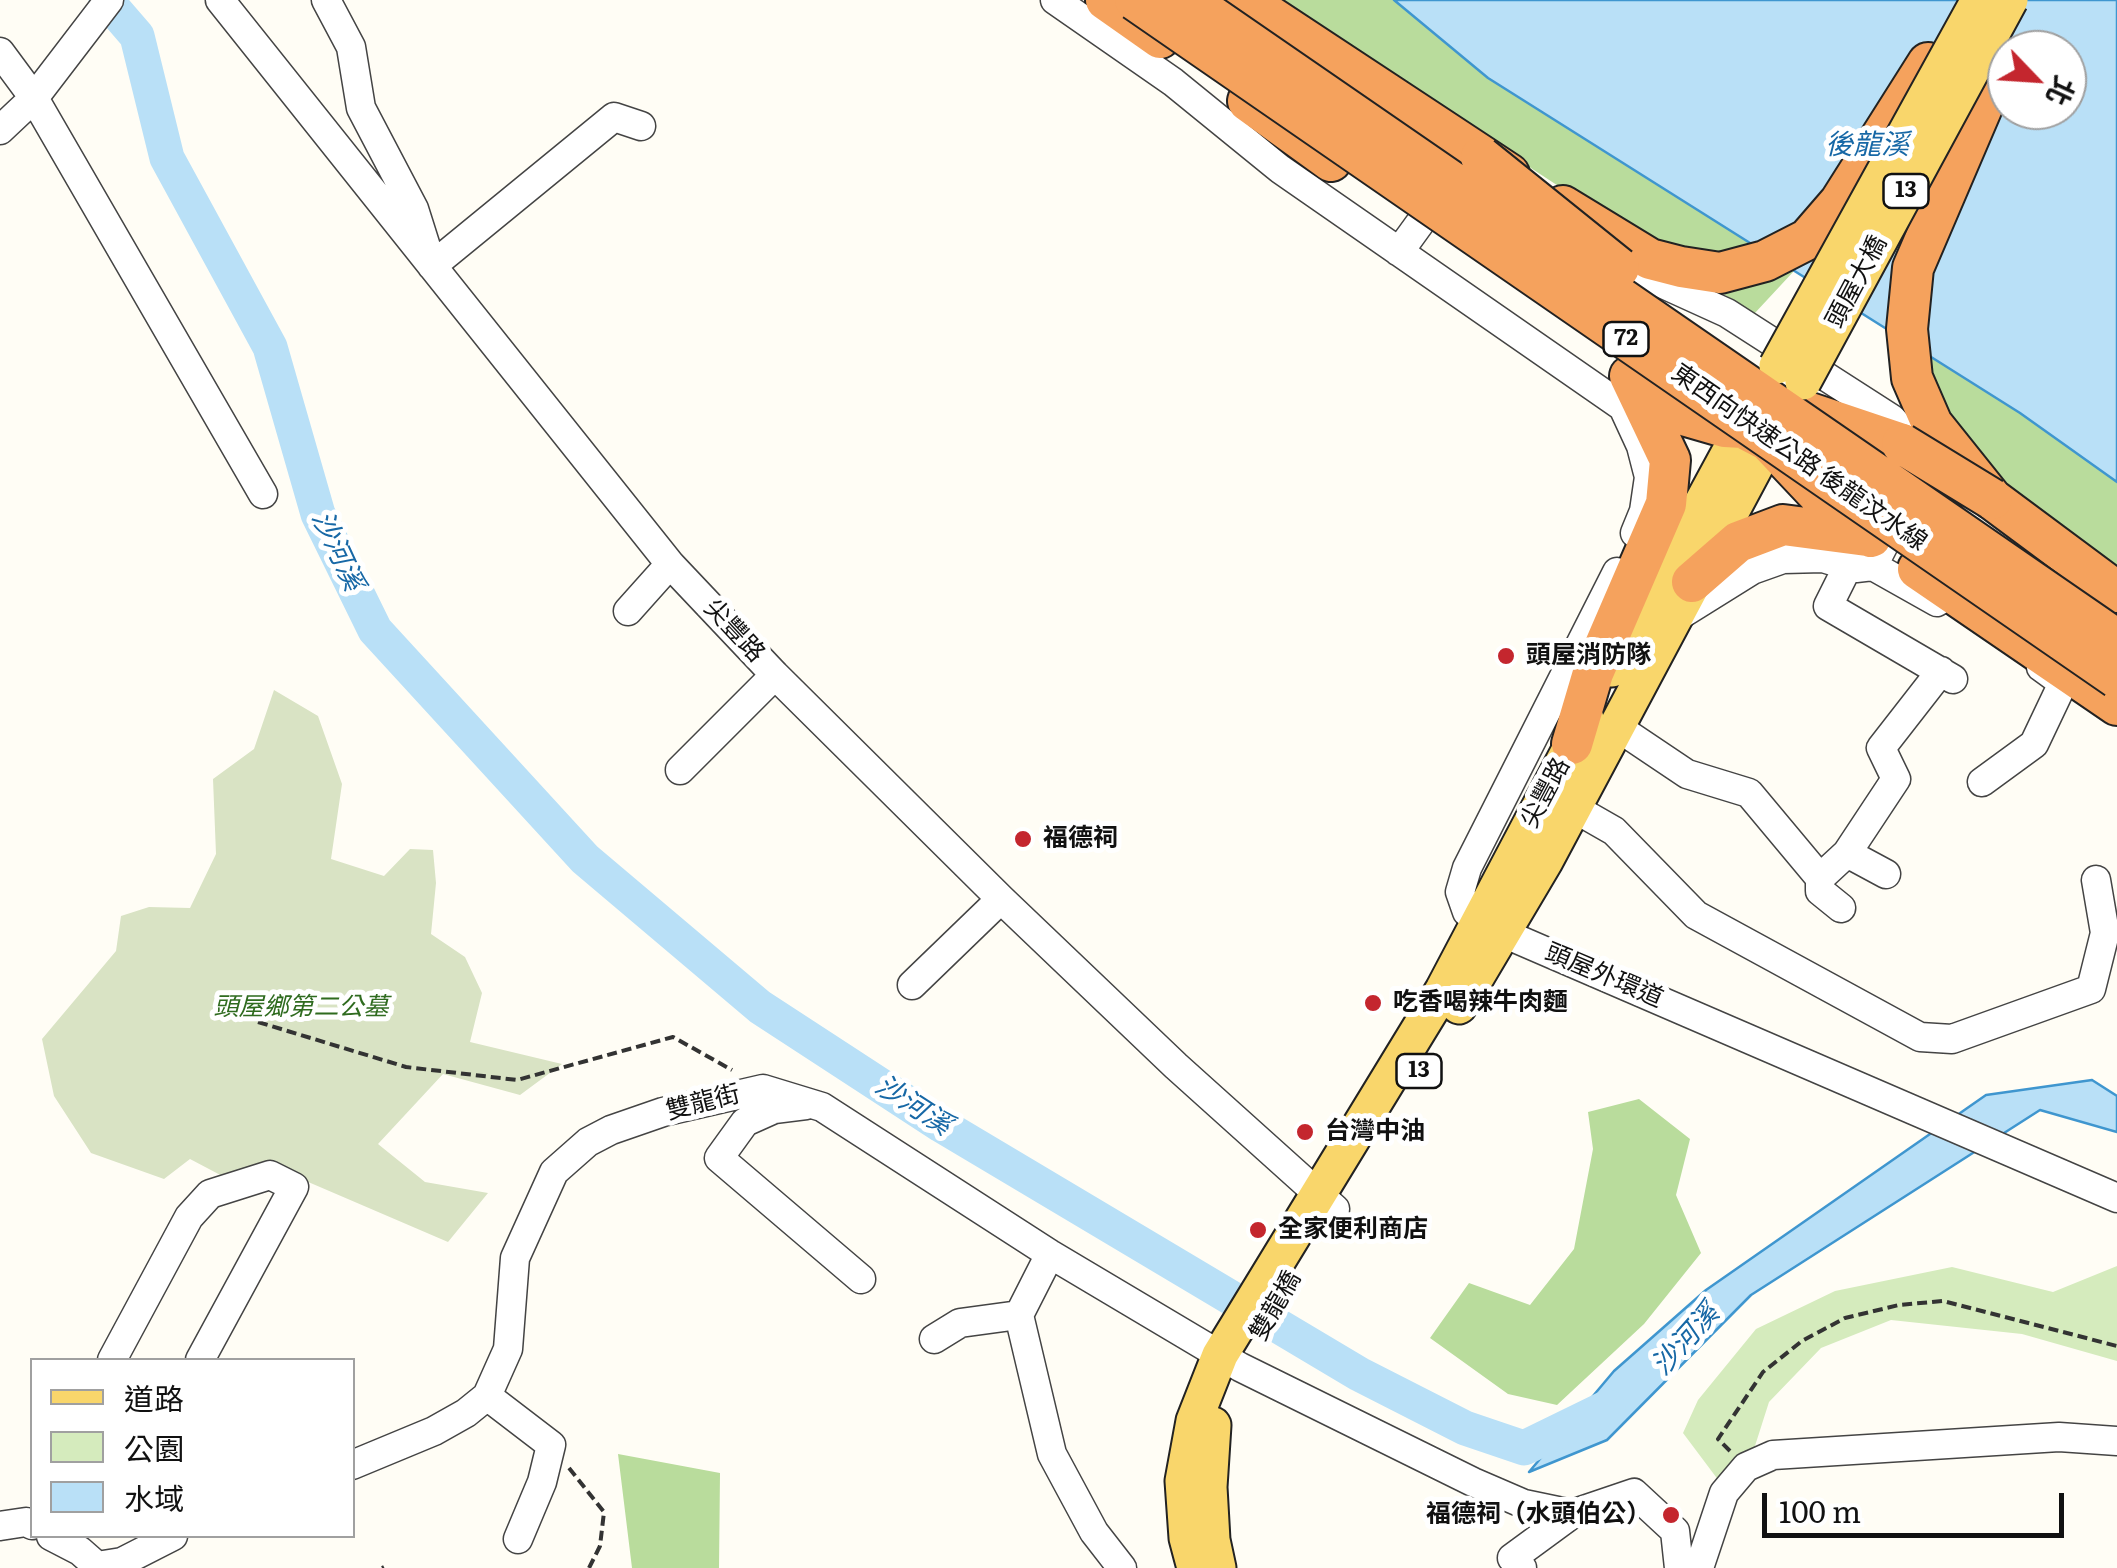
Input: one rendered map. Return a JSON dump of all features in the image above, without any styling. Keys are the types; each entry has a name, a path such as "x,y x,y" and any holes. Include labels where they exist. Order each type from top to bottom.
{"highway":[{"path":"1106,0 1687,416 1756,434 1817,493 1864,556"},
{"name":"東西向快速公路 後龍汶水線","path":"1135,0 2117,678"},
{"name":"東西向快速公路 後龍汶水線","path":"1188,0 2117,640"},
{"path":"1245,0 1481,157 1650,259 1720,273 1765,261 1808,238 1840,202 1928,63 1982,12"},
{"path":"1982,12 1994,79 1913,268 1907,329 1912,378 1932,424 1992,499"},
{"path":"1481,157 1677,314 1783,385 1902,444 1992,499 2117,592"},
{"path":"1572,744 1593,673 1666,504 1670,460 1660,432 1630,376"},
{"path":"1692,582 1738,542 1783,526 1864,556 2117,705"}],"main road":[{"name":"頭屋大橋","path":"1783,385 1982,12 2010,0"},
{"name":"尖豐路","path":"1492,926 1572,744 1783,385"},
{"name":"尖豐路","path":"1303,1241 1492,926 1572,807 1617,727 1675,618 1756,434"},
{"name":"雙龍橋","path":"1230,1361 1303,1241"},
{"name":"13","path":"1195,1568 1187,1538 1182,1481 1194,1421 1230,1361"},
{"name":"13","path":"1218,1568 1212,1540 1210,1432 1230,1361"}],"street":[{"path":"0,130 34,98 109,0"},
{"name":"尖豐路","path":"220,0 670,564 775,675 1001,899 1176,1066 1327,1202"},
{"path":"326,0 351,48 361,108 414,209 432,266 614,117 641,126"},
{"path":"1055,0 1172,82 1280,169 1622,407 1641,446 1649,477 1644,512 1466,868 1460,892 1468,912 1492,926"},
{"path":"0,52 34,98 262,494"},
{"path":"1399,252 1441,194 1567,240 1728,313 1892,419 1927,458 1828,606 1947,675 1882,748 1896,779 1847,853 1820,878"},
{"path":"1675,618 1752,570 1784,559 1864,556 1991,632 2064,683 2034,744 1982,782"},
{"path":"628,611 670,564"},
{"path":"680,770 775,675"},
{"path":"1617,727 1687,774 1749,793 1820,878 1820,891 1841,908"},
{"path":"1572,807 1614,831 1696,916 1920,1037 1952,1039 2091,989 2105,933 2096,880"},
{"path":"1847,853 1886,874"},
{"path":"912,985 1001,899"},
{"name":"頭屋外環道","path":"1492,926 2117,1198"},
{"name":"雙龍街","path":"488,1396 508,1349 515,1258 554,1172 588,1142 611,1130 664,1112 763,1089 822,1107 1050,1254 1230,1361 1472,1482 1524,1504 1572,1514"},
{"path":"808,1105 774,1109 745,1122 718,1158 861,1279"},
{"path":"113,1358 188,1217 210,1194 270,1175 294,1186 201,1358"},
{"path":"1050,1254 1019,1315 1052,1454 1094,1532 1122,1568"},
{"path":"934,1339 960,1323 1019,1315"},
{"path":"355,1463 434,1431 488,1396 551,1445 542,1482 518,1539"},
{"path":"1699,1568 1724,1493 1746,1467 1773,1455 2059,1437 2117,1442"},
{"path":"1522,1568 1512,1558 1572,1514 1634,1494 1674,1530 1679,1568"},
{"path":"85,1543 97,1566 146,1562 171,1538"}],"path":[{"path":"258,1022 406,1067 517,1080 673,1037 730,1069 747,1092"},
{"path":"1718,1439 1763,1372 1802,1342 1846,1318 1899,1305 1943,1301 2117,1346"},
{"path":"551,1445 604,1512 600,1546 588,1568"}],"green space":[{"path":"1274,0 1394,0 1488,78 1794,271 1754,314"},
{"path":"1926,354 2020,413 2117,482 2117,571 2015,498 1932,401"},
{"name":"頭屋鄉第二公墓","path":"274,690 318,716 342,784 331,859 384,876 410,849 433,850 436,883 431,934 465,957 482,993 470,1042 562,1064 520,1095 443,1074 378,1144 425,1182 488,1193 448,1242 264,1163 226,1178 190,1159 164,1179 91,1153 54,1096 42,1039 116,951 121,916 149,907 190,908 216,854 213,779 254,749"},
{"path":"1639,1099 1690,1139 1676,1195 1701,1253 1644,1324 1557,1405 1508,1394 1430,1338 1469,1283 1530,1305 1574,1249 1593,1149 1588,1112"},
{"path":"2117,1266 2117,1361 2022,1334 1891,1320 1821,1348 1769,1402 1754,1449 1719,1481 1683,1433 1698,1400 1756,1329 1835,1291 1952,1267 2053,1292"},
{"path":"618,1454 720,1473 719,1568 632,1568"}],"water":[{"name":"後龍溪","path":"1394,0 2117,0 2117,482 2020,413 1488,78"},
{"name":"沙河溪","path":"2092,1080 2117,1096 2117,1132 2040,1110 1751,1295 1607,1440 1529,1472 1614,1371 1706,1290 1986,1095"}],"waterway":[{"name":"沙河溪","path":"106,0 137,36 167,158 270,347 318,514 375,630 585,859 760,1007 941,1125 1359,1374 1465,1428 1524,1448 1608,1407"}],"place":[{"name":"頭屋消防隊","path":"1506,656"},
{"name":"福德祠","path":"1023,839"},
{"name":"吃香喝辣牛肉麵","path":"1373,1003"},
{"name":"台灣中油","path":"1305,1132"},
{"name":"全家便利商店","path":"1258,1230"},
{"name":"福德祠（水頭伯公）","path":"1671,1515"}]}
